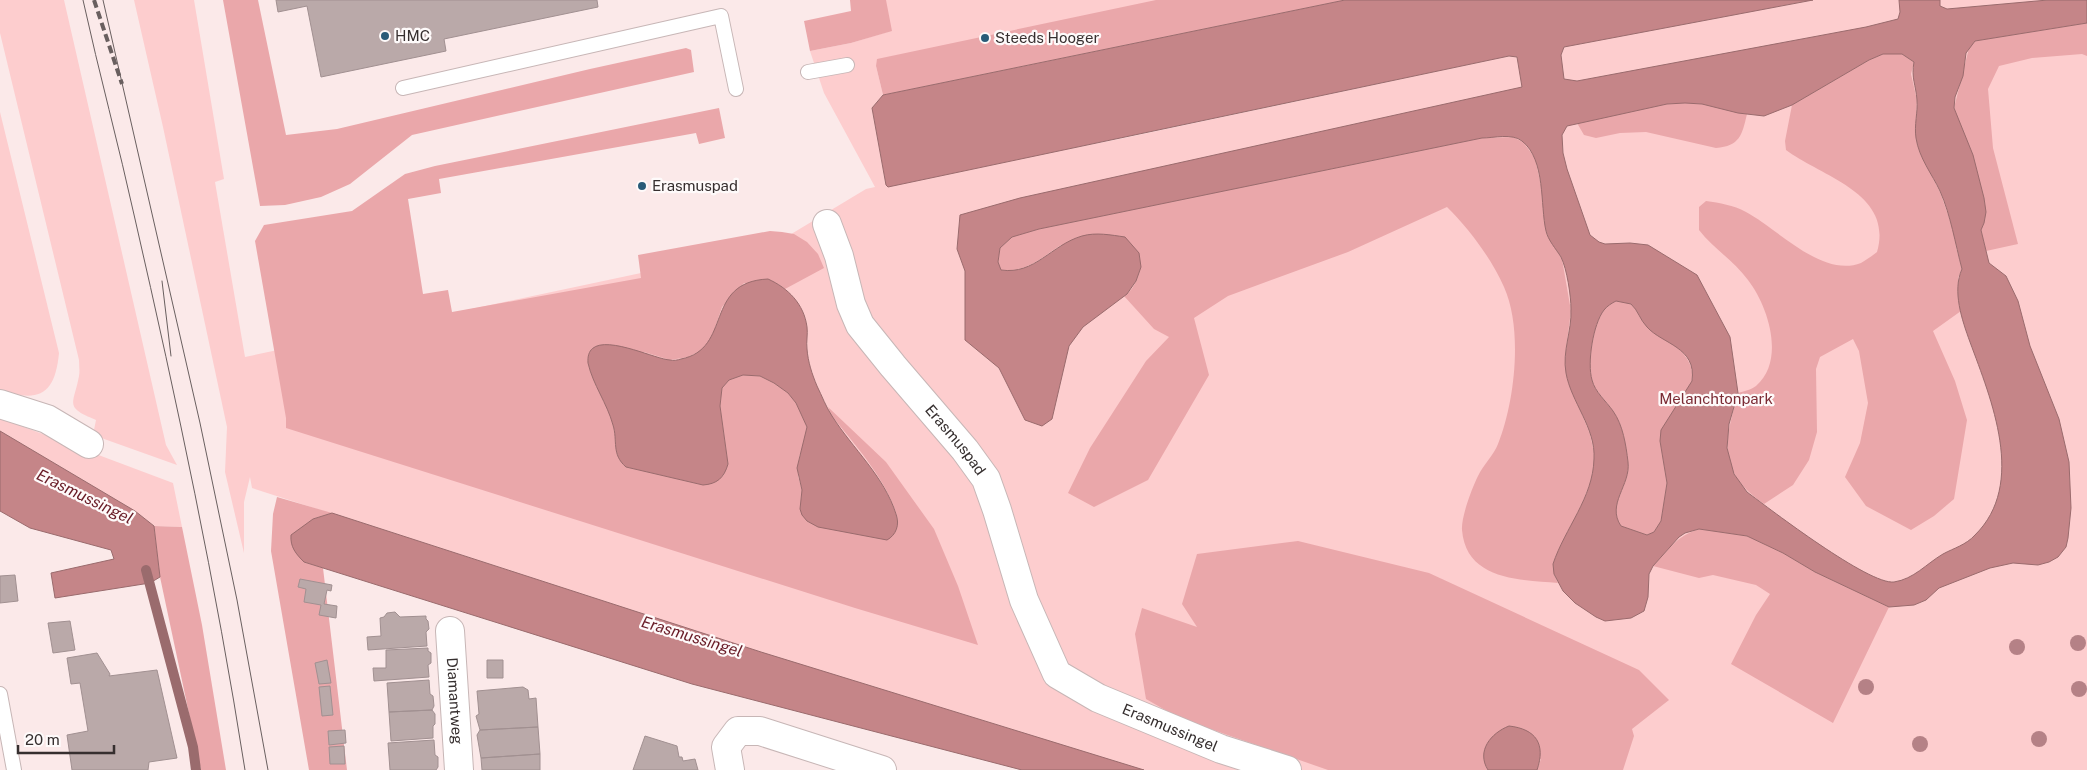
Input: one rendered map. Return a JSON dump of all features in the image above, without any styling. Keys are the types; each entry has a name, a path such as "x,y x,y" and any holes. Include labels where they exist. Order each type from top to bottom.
{"street":[{"name":"Erasmuspad","path":"827,224 839,256 851,304 860,325 892,366 965,450 986,479 1024,600 1057,674"},
{"path":"0,404 46,419 89,444"},
{"name":"Diamantweg","path":"450,631 459,770"},
{"name":"Erasmussingel","path":"1057,674 1106,701 1221,749 1287,770"},
{"path":"728,759 738,730 760,731 882,770"}],"lane":[{"path":"403,88 721,16 736,89"},
{"path":"808,72 847,65"},
{"path":"0,694 14,770"}],"green space":[{"path":"0,0 64,0 166,445 177,465 93,435 96,420 79,412 73,404 79,374 79,360 0,33"},
{"name":"Melanchtonpark","path":"134,0 194,0 224,179 215,182 245,357 773,245 866,189 875,187 824,93 810,51 851,43 887,32 880,0 1266,0 876,66 883,95 872,108 886,185 1124,138 1509,56 1517,57 1517,60 1562,52 1563,47 1813,0 2087,0 2087,770 1126,770 252,488 250,477 244,502 244,553 225,472 227,427"},
{"path":"0,112 59,353 54,378 49,387 35,395 25,396 0,390"},
{"path":"0,418 173,483 182,527 154,526 135,511 0,431"}],"shaded area":[{"path":"223,0 258,0 286,135 337,129 686,48 691,50 694,72 412,135 350,184 321,197 285,205 260,206"},
{"path":"850,0 886,0 892,31 851,43 810,51 804,21 851,11"},
{"path":"1156,0 1345,0 883,95 876,66 877,59"},
{"path":"2087,23 2087,56 2082,54 2032,58 1999,66 1988,89 1993,148 2018,244 1986,251 1981,230 1985,210 1984,198 1954,108 1969,48 1975,41"},
{"path":"1883,54 1902,54 1914,62 1911,74 1917,100 1916,119 1922,157 1940,192 1955,234 1956,247 1962,269 1958,278 1961,311 1933,331 1955,381 1967,420 1954,499 1934,516 1911,530 1866,506 1845,477 1860,443 1868,403 1859,351 1853,339 1820,357 1816,369 1817,432 1809,460 1793,485 1764,504 1749,492 1738,479 1731,467 1728,455 1730,427 1738,393 1756,386 1765,375 1770,362 1772,348 1771,333 1762,304 1748,280 1699,230 1699,207 1706,201 1731,206 1746,212 1801,250 1831,264 1846,266 1861,263 1877,252 1879,232 1875,215 1865,201 1851,189 1786,150 1785,141 1792,105 1869,60"},
{"path":"1667,104 1702,104 1747,114 1739,138 1730,145 1716,148 1646,132 1620,133 1596,138 1584,135 1577,123"},
{"path":"719,108 725,138 699,144 696,133 439,179 441,193 408,199 423,294 448,290 452,312 641,278 638,255 770,231 794,234 807,242 818,254 824,268 785,289 778,284 744,283 722,307 711,340 700,351 688,357 670,360 644,352 588,363 613,424 618,457 626,467 703,485 723,476 728,464 720,406 722,388 729,380 743,375 760,376 788,393 796,403 807,427 805,441 799,457 798,476 802,490 800,509 807,521 898,520 894,506 879,478 831,415 828,407 886,462 934,529 958,586 978,645 286,428 286,418 255,241 264,225 352,211 405,174 435,166"},
{"path":"1513,137 1523,142 1535,158 1542,190 1546,233 1562,259 1571,311 1565,356 1566,370 1568,380 1590,434 1595,457 1591,481 1554,574 1558,583 1512,578 1497,574 1484,568 1473,559 1466,547 1462,530 1463,518 1480,472 1496,448 1504,427 1509,408 1515,366 1515,344 1510,304 1499,276 1464,225 1447,207 1348,252 1228,296 1194,318 1209,375 1148,480 1094,507 1068,493 1090,448 1146,361 1169,337 1154,329 1124,296 1133,288 1137,277 1139,253 1061,245 1026,267 1001,270 998,263 1000,248 1012,237 1039,229 1482,138"},
{"path":"1616,301 1623,301 1633,305 1649,329 1680,350 1691,367 1692,374 1692,381 1660,441 1667,483 1661,521 1654,532 1647,535 1621,526 1617,518 1617,502 1628,470 1625,442 1622,429 1613,411 1596,388 1591,373 1592,343 1597,324 1605,308"},
{"path":"277,497 332,513 313,519 304,562 323,568 347,770 309,770 271,551 273,514"},
{"path":"154,526 182,527 202,625 226,770 201,770 160,577"},
{"path":"1699,529 1747,536 1783,553 1815,572 1889,607 1833,723 1731,664 1756,615 1770,594 1756,585 1713,575 1699,578 1653,566 1684,535"},
{"path":"1298,541 1429,573 1639,670 1669,700 1632,729 1634,736 1623,770 1537,770 1541,759 1486,766 1488,770 1328,770 1179,718 1146,699 1135,634 1142,608 1197,627 1182,604 1197,554"}],"water":[{"path":"1345,0 1813,0 1564,47 1561,55 1564,79 1577,81 1866,27 1898,19 1900,12 1899,0 1940,0 1940,6 1947,9 2048,0 2087,0 2087,23 1975,41 1966,53 1963,76 1955,97 1954,108 1973,155 1984,198 1986,212 1981,230 1989,263 2006,276 2018,301 2030,346 2059,419 2069,462 2071,508 2066,547 2058,557 2049,562 2038,565 2013,563 1990,568 1939,588 1926,600 1914,605 1889,607 1815,572 1783,553 1747,536 1699,529 1679,537 1653,566 1649,574 1648,597 1644,611 1631,618 1605,621 1575,603 1563,591 1554,574 1553,564 1589,487 1594,448 1566,373 1565,357 1571,309 1565,268 1546,231 1541,183 1535,159 1530,149 1522,141 1513,137 1482,138 1039,229 1012,237 1000,248 998,262 1001,270 1024,268 1071,240 1093,234 1125,237 1139,253 1141,267 1136,281 1127,294 1083,327 1069,346 1052,419 1042,426 1025,420 999,368 965,340 965,271 957,249 960,215 1020,198 1522,87 1517,57 1509,56 888,187 886,185 872,108 883,95","holes":["1883,54 1902,54 1914,62 1913,77 1917,105 1916,133 1918,145 1944,200 1950,220 1962,269 1958,287 1959,306 1995,415 2002,467 1999,491 1991,514 1975,535 1908,578 1894,582 1881,580 1843,560 1747,492 1734,474 1727,448 1729,424 1738,393 1730,337 1697,275 1648,245 1630,243 1605,244 1590,235 1567,169 1563,153 1562,135 1567,126 1667,104 1702,104 1738,113 1764,116 1792,105 1869,60","1616,301 1631,304 1653,333 1684,353 1692,370 1692,381 1661,430 1660,441 1667,483 1661,521 1654,532 1647,535 1621,526 1617,518 1617,502 1628,470 1625,442 1622,429 1613,411 1596,388 1591,373 1592,344 1597,324 1604,310"]},
{"path":"768,279 782,287 799,304 807,327 809,363 824,401 840,428 876,475 891,500 897,518 897,526 895,532 887,540 818,527 807,521 802,515 800,509 802,490 797,468 807,427 796,403 788,393 760,376 743,375 729,380 722,388 720,406 728,464 722,477 716,482 703,485 626,467 618,457 610,417 588,363 590,352 597,346 621,346 673,360 697,353 707,343 726,303 734,291 748,283"},
{"path":"0,431 135,511 154,526 160,577 150,583 55,598 51,573 114,559 111,550 30,528 0,511"},
{"path":"332,513 761,652 1144,770 1022,770 692,684 304,562 294,550 291,543 291,535 313,519"},
{"path":"1509,726 1526,730 1536,739 1540,753 1537,770 1488,770 1484,756 1487,744 1496,733"}],"building":[{"name":"HMC","path":"276,0 597,0 598,7 444,39 446,51 321,77 307,6 278,12"},
{"path":"15,575 18,601 0,603 0,576"},
{"path":"300,579 332,585 331,591 327,590 324,604 337,606 336,618 319,615 321,605 304,602 306,589 298,587"},
{"path":"395,612 400,617 426,616 429,629 426,632 427,646 368,650 367,637 381,636 380,618 384,617 387,613"},
{"path":"70,621 75,650 53,653 48,623"},
{"path":"428,648 428,651 431,653 431,663 428,665 429,677 374,681 373,668 386,668 386,650"},
{"path":"97,653 110,674 109,676 157,670 177,758 149,762 148,770 72,770 67,735 88,731 80,683 71,684 67,658"},
{"path":"327,660 331,683 319,684 315,663"},
{"path":"487,660 503,660 503,678 487,678"},
{"path":"429,680 430,694 433,696 434,706 432,710 389,712 387,683"},
{"path":"330,686 333,715 322,716 319,687"},
{"path":"523,687 528,690 529,699 536,698 538,727 480,730 476,716 479,714 477,691"},
{"path":"432,710 435,714 433,738 391,741 389,712"},
{"path":"538,727 540,754 481,758 477,735 480,730"},
{"path":"345,730 346,743 329,745 328,731"},
{"path":"645,736 677,746 679,757 682,757 683,761 695,759 698,770 633,770"},
{"path":"434,740 435,755 438,757 438,767 436,770 390,770 388,743"},
{"path":"344,746 345,764 330,764 329,747"},
{"path":"540,754 540,770 482,770 481,758"}],"waterway":[{"path":"146,570 193,747 196,770"}],"tram line":[{"path":"83,0 129,192 181,425 209,563 245,770"},
{"path":"103,0 200,423 237,600 268,770"},
{"path":"162,281 171,356"}],"railway":[{"path":"94,0 122,84"}],"place":[{"name":"HMC","path":"385,36"},
{"name":"Steeds Hooger","path":"985,38"},
{"name":"Erasmuspad","path":"642,186"}]}
